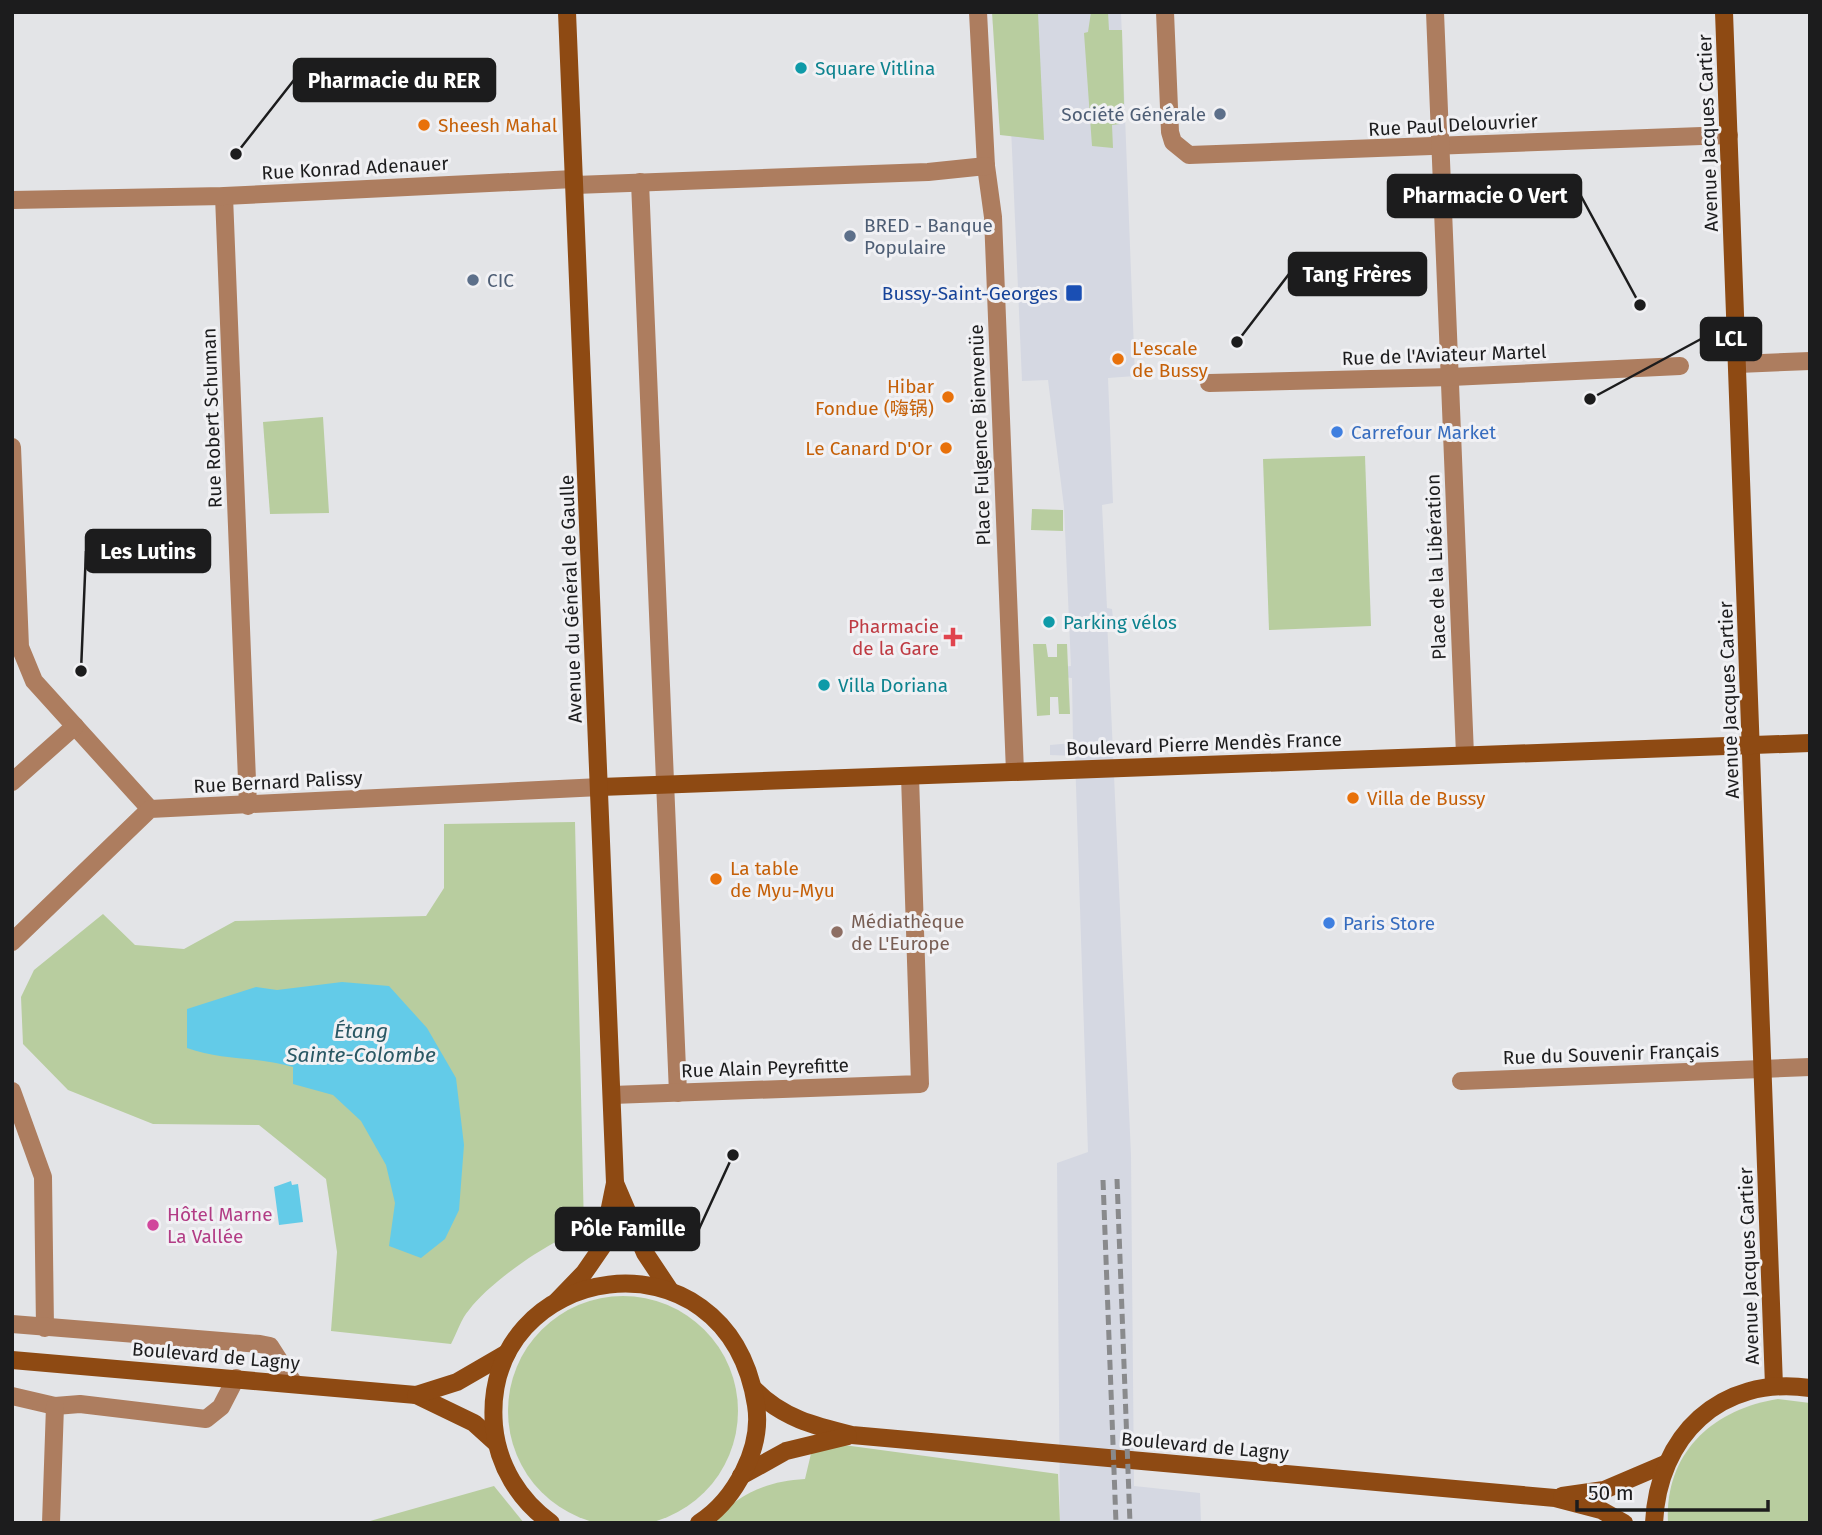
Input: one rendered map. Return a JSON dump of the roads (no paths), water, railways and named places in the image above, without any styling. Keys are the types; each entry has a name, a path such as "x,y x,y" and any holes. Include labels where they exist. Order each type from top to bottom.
{"main road":[{"name":"Avenue du Général de Gaulle","path":"557,1300 597,1257 615,1183 567,12"},
{"name":"Avenue Jacques Cartier","path":"1724,12 1774,1386"},
{"name":"Boulevard Pierre Mendès France","path":"600,787 1810,743"},
{"name":"Avenue du Général de Gaulle","path":"615,1183 645,1253 669,1289"},
{"path":"551,1523 533,1510 509,1479 495,1442 495,1392 508,1353 529,1323 557,1300 593,1286 631,1282 669,1289 705,1309 734,1338 755,1390 757,1413 753,1450 741,1476 711,1515 699,1523"},
{"name":"Boulevard de Lagny","path":"416,1395 457,1382 508,1353"},
{"name":"Boulevard de Lagny","path":"12,1360 293,1382 416,1395 474,1423 495,1442"},
{"path":"1654,1523 1655,1493 1665,1464 1685,1431 1710,1409 1739,1393 1774,1386 1810,1388"},
{"name":"Boulevard de Lagny","path":"755,1390 771,1406 790,1417 852,1435 1555,1498 1601,1510 1624,1523"},
{"name":"Boulevard de Lagny","path":"741,1476 786,1451 852,1435"},
{"name":"Boulevard de Lagny","path":"1555,1498 1604,1490 1665,1464"}],"street":[{"name":"Place Fulgence Bienvenüe","path":"978,12 986,166 993,217 1016,772"},
{"name":"Rue Paul Delouvrier","path":"1165,12 1170,131 1180,150 1199,157 1729,135"},
{"name":"Place de la Libération","path":"1435,12 1465,755"},
{"name":"Rue Konrad Adenauer","path":"12,200 224,196 928,172 986,166"},
{"path":"640,182 678,1093"},
{"name":"Rue Robert Schuman","path":"224,196 248,806"},
{"path":"1738,363 1810,361"},
{"name":"Rue de l'Aviateur Martel","path":"1209,383 1451,377 1680,366"},
{"path":"12,447 20,648 34,681 150,809 12,942"},
{"path":"12,782 75,726"},
{"name":"Rue Alain Peyrefitte","path":"612,1095 920,1084 910,776"},
{"name":"Rue Bernard Palissy","path":"150,809 600,787"},
{"name":"Rue du Souvenir Français","path":"1461,1081 1810,1067"},
{"path":"14,1102 43,1177 45,1328"},
{"path":"12,1324 270,1346 293,1382"},
{"path":"12,1396 55,1406 80,1404 206,1419 221,1407 236,1378"},
{"path":"51,1523 55,1406"}],"water":[{"name":"Étang Sainte-Colombe","path":"342,982 389,986 427,1028 456,1078 464,1145 459,1210 445,1239 421,1258 389,1246 395,1203 386,1165 361,1121 333,1095 293,1084 293,1067 213,1055 187,1048 187,1009 256,987 277,990"},
{"path":"291,1181 292,1185 298,1184 303,1222 279,1225 274,1187"}],"railway":[{"path":"1117,1179 1130,1523"},
{"path":"1103,1180 1116,1523"}],"place":[{"name":"Square Vitlina","path":"801,68"},
{"name":"Société Générale","path":"1220,114"},
{"name":"Sheesh Mahal","path":"424,125"},
{"name":"Pharmacie du RER","path":"236,154"},
{"name":"BRED - Banque Populaire","path":"850,236"},
{"name":"CIC","path":"473,280"},
{"name":"Bussy-Saint-Georges","path":"1074,293"},
{"name":"Pharmacie O Vert","path":"1640,305"},
{"name":"Tang Frères","path":"1237,342"},
{"name":"L'escale de Bussy","path":"1118,359"},
{"name":"Hibar Fondue (嗨锅)","path":"948,397"},
{"name":"LCL","path":"1590,399"},
{"name":"Carrefour Market","path":"1337,432"},
{"name":"Le Canard D'Or","path":"946,448"},
{"name":"Parking vélos","path":"1049,622"},
{"name":"Pharmacie de la Gare","path":"953,637"},
{"name":"Les Lutins","path":"81,671"},
{"name":"Villa Doriana","path":"824,685"},
{"name":"Villa de Bussy","path":"1353,798"},
{"name":"La table de Myu-Myu","path":"716,879"},
{"name":"Paris Store","path":"1329,923"},
{"name":"Médiathèque de L'Europe","path":"837,932"},
{"name":"Pôle Famille","path":"733,1155"},
{"name":"Hôtel Marne La Vallée","path":"153,1225"}]}
